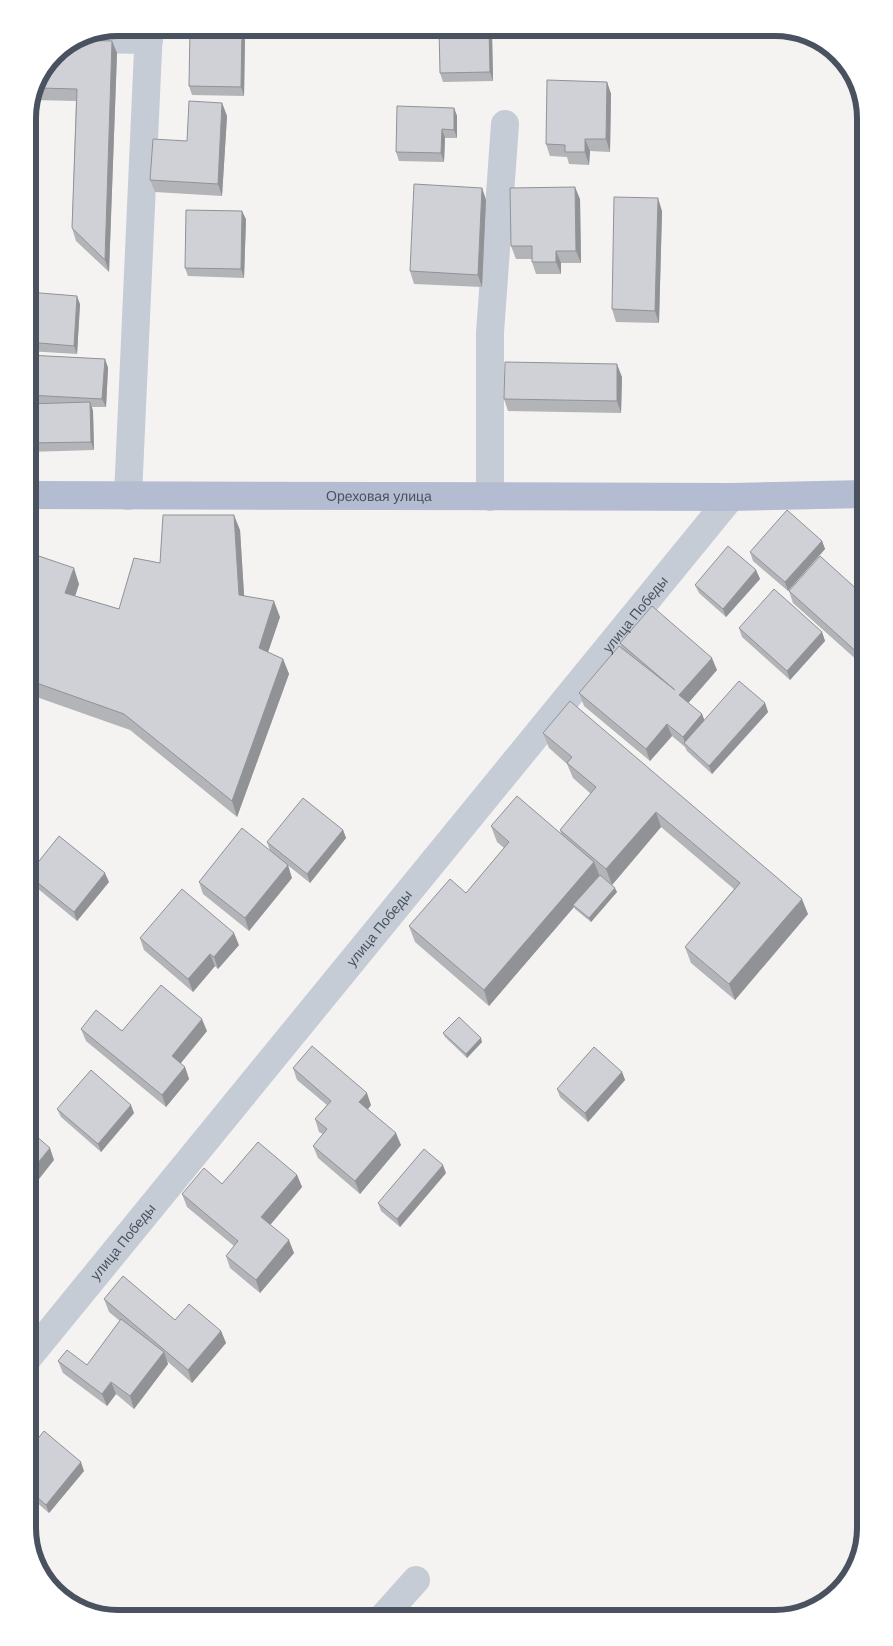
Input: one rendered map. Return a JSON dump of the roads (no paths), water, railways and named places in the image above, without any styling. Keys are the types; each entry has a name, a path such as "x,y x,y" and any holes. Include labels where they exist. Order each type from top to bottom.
{"main road":[{"name":"Ореховая улица","path":"36,495 731,497 857,494"}],"street":[{"path":"106,38 125,36"},
{"path":"128,496 149,36"},
{"path":"490,497 490,333 504,124"},
{"name":"улица Победы","path":"36,1348 731,497"},
{"path":"389,1610 416,1580"}]}
